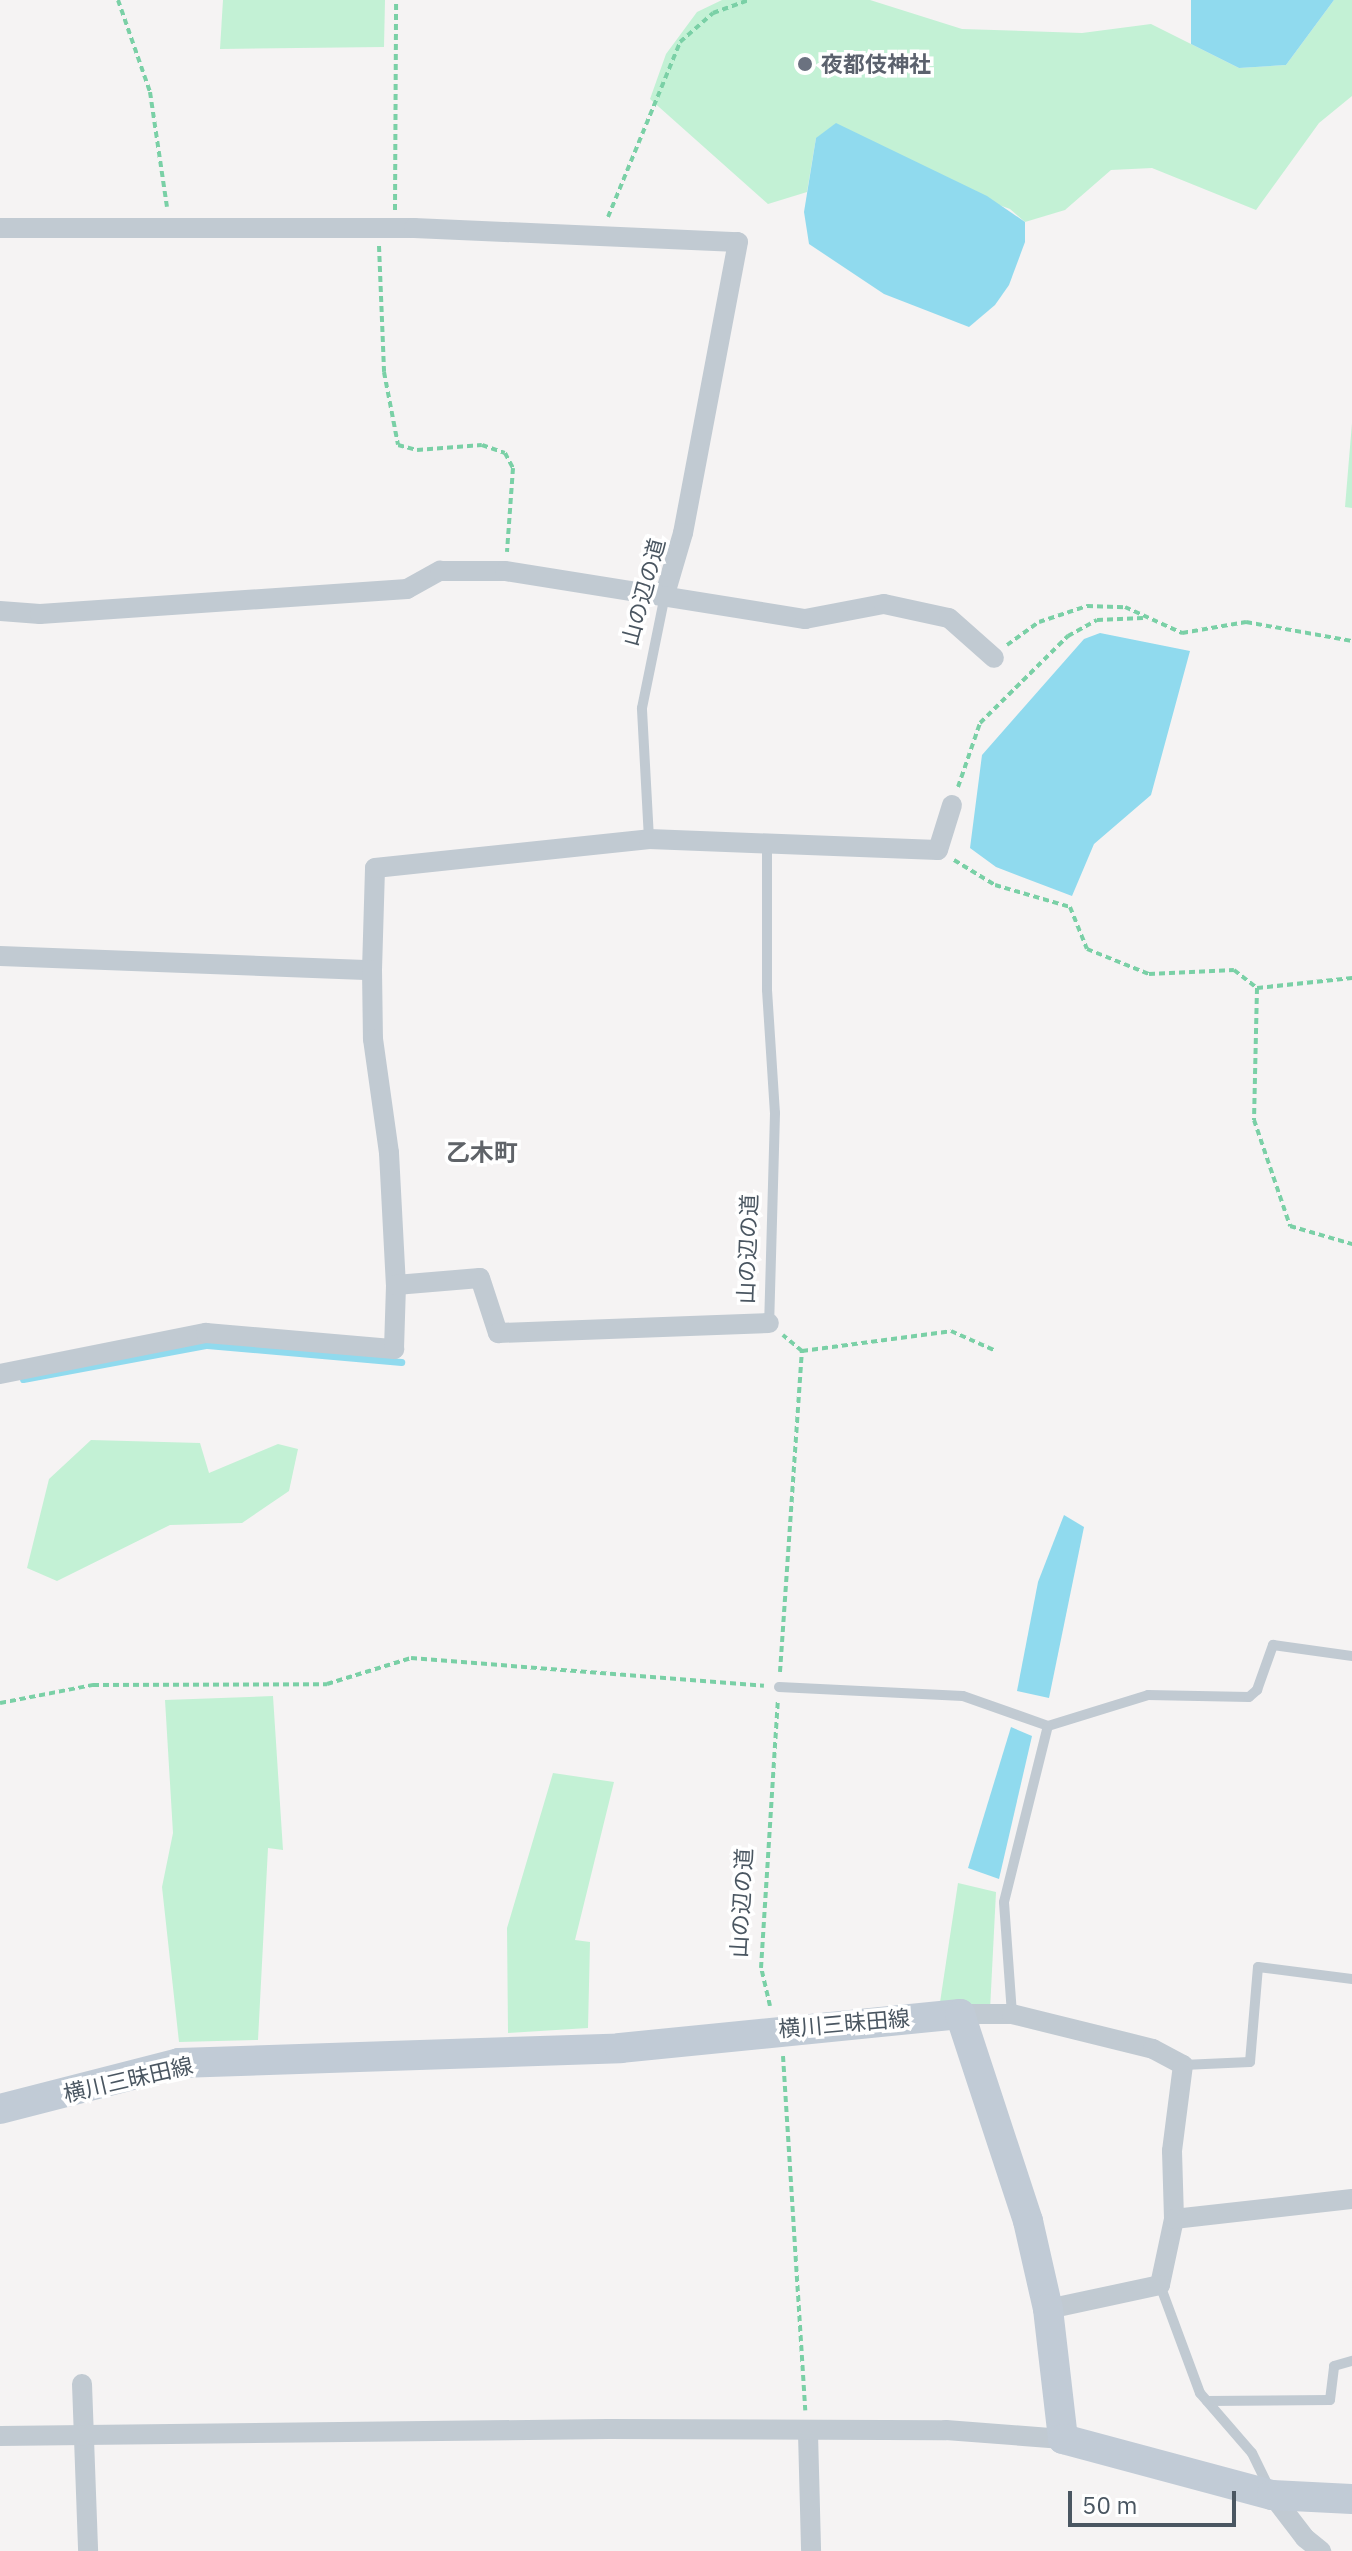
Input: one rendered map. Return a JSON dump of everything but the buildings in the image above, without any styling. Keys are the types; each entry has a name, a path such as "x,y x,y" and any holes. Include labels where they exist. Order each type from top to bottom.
{"main road":[{"name":"横川三昧田線","path":"0,2109 179,2063 620,2048 781,2028 960,2014"},
{"path":"960,2014 1028,2221 1048,2309 1063,2439 1272,2495 1352,2499"}],"street":[{"path":"0,228 386,228 601,234"},
{"name":"山の辺の道","path":"601,234 738,242 683,533 665,594"},
{"path":"0,611 40,614 407,589 440,571 505,571 665,594 805,619 884,604 949,618 994,658"},
{"path":"0,1374 206,1333 394,1349 396,1285 389,1153 373,1039 375,868 649,839 938,850 952,805"},
{"path":"0,956 372,970"},
{"path":"396,1285 480,1278 498,1333 512,1335 769,1323"},
{"path":"960,2014 1012,2014 1153,2049 1183,2065 1172,2151 1174,2219 1160,2285 1048,2309"},
{"path":"1174,2219 1352,2199"},
{"path":"82,2384 88,2551"},
{"path":"0,2436 84,2433 808,2433 946,2430 1063,2439"},
{"path":"808,2433 811,2551"},
{"path":"1272,2495 1321,2551"}],"lane":[{"name":"山の辺の道","path":"649,839 642,708 665,594"},
{"name":"山の辺の道","path":"767,844 767,990 775,1113 769,1323"},
{"path":"779,1687 963,1696 1048,1726 1148,1695 1249,1697 1257,1690 1273,1645 1352,1656"},
{"path":"1012,2014 1004,1902 1048,1726"},
{"path":"1183,2065 1250,2062 1258,1967 1352,1979"},
{"path":"1160,2285 1177,2344 1207,2401 1252,2453 1272,2495"},
{"path":"1207,2401 1330,2400 1334,2366 1352,2361"}],"path":[{"path":"118,0 150,92 170,228"},
{"path":"396,0 386,228 384,372 398,445 417,450 482,445 505,453 513,468 505,571"},
{"path":"601,234 680,42 713,13 748,0"},
{"path":"994,658 1039,622 1087,606 1125,607 1182,633 1246,622 1352,641"},
{"path":"952,805 980,723 1068,636 1097,620 1145,618"},
{"path":"938,850 995,885 1070,907 1087,949 1149,974 1234,970 1257,988 1352,978"},
{"path":"1257,988 1254,1120 1290,1226 1352,1244"},
{"name":"山の辺の道","path":"769,1323 802,1351 761,1968 769,2005 781,2028 808,2433"},
{"path":"802,1351 951,1331 996,1351"},
{"path":"0,1703 93,1685 327,1684 411,1658 779,1687"}],"green space":[{"path":"223,0 385,0 384,47 220,49"},
{"path":"722,0 870,0 962,29 1082,33 1151,24 1239,68 1286,65 1334,0 1352,0 1352,96 1319,123 1256,210 1152,168 1111,170 1065,210 1025,222 1010,209 816,138 807,192 768,204 650,99 666,54 697,12"},
{"path":"1352,423 1352,508 1345,507"},
{"path":"91,1440 200,1443 209,1473 278,1444 298,1449 289,1491 242,1523 170,1525 57,1581 27,1568 49,1479"},
{"path":"273,1696 283,1850 268,1848 258,2040 179,2042 162,1887 173,1833 165,1700"},
{"path":"553,1773 614,1782 575,1940 590,1942 588,2028 508,2033 507,1928"},
{"path":"958,1883 996,1892 990,2010 939,2009"}],"water":[{"path":"1191,0 1334,0 1286,65 1239,68 1191,44"},
{"path":"836,123 987,196 1025,222 1025,242 1009,285 995,305 969,327 884,294 809,244 804,212 816,138"},
{"path":"1100,633 1190,651 1151,795 1094,844 1072,896 996,867 970,848 982,755 1084,639"},
{"path":"1064,1515 1084,1527 1049,1698 1017,1691 1038,1582"},
{"path":"1011,1727 1032,1736 999,1879 968,1868"}],"waterway":[{"path":"23,1379 207,1345 401,1362"}],"place":[{"name":"夜都伎神社","path":"805,64"}],"district":[{"name":"乙木町","path":"482,1153"}]}
